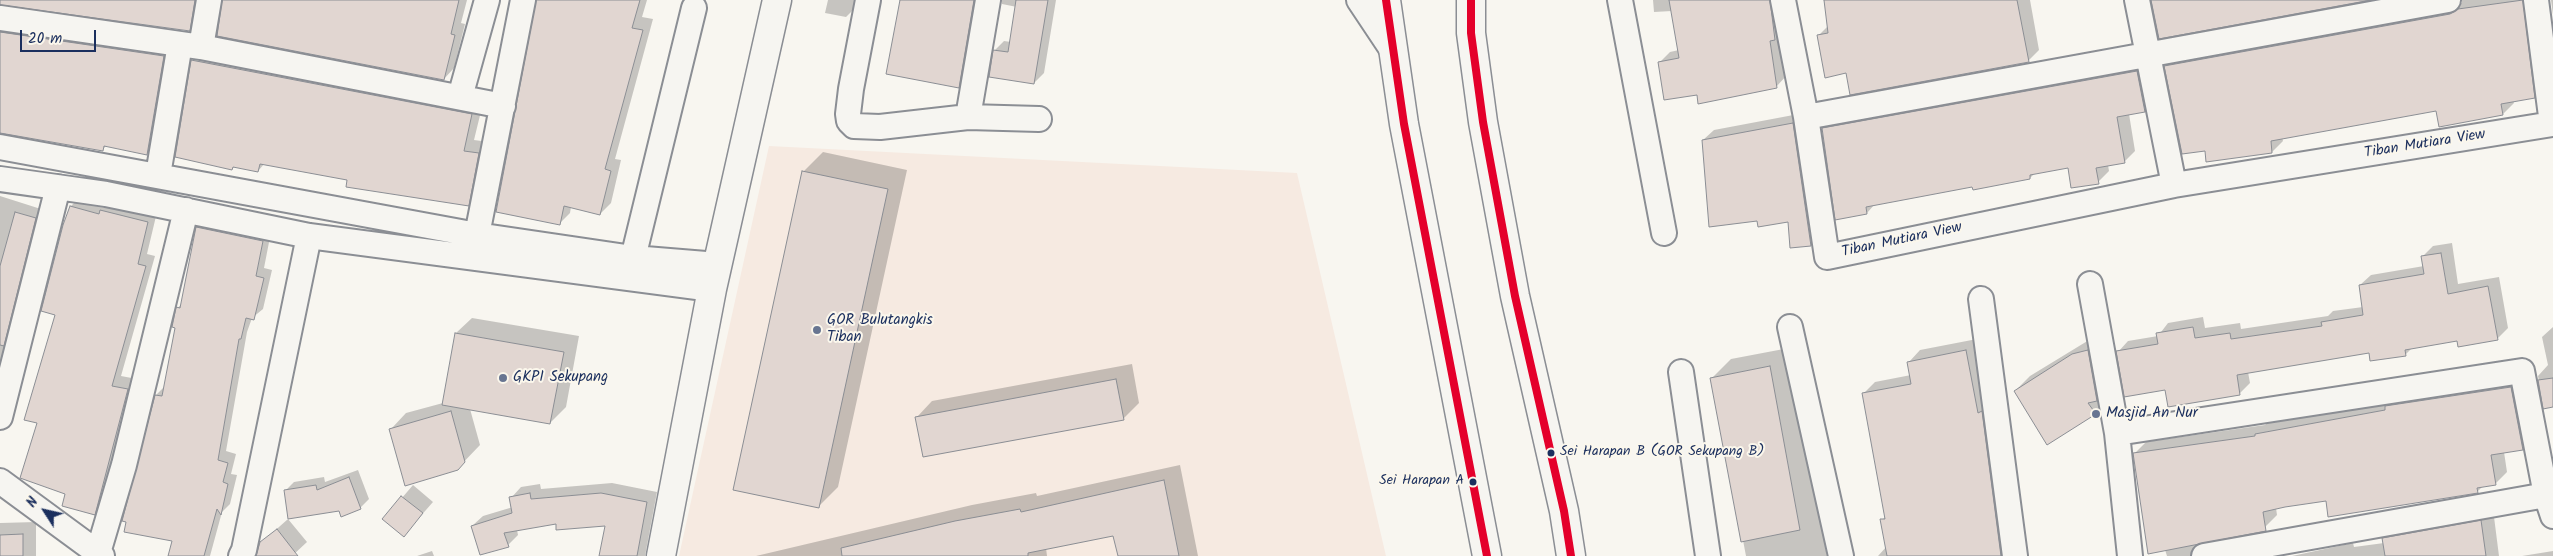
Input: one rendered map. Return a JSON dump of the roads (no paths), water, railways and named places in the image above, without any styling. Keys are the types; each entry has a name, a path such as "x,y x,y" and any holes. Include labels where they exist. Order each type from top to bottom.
{"main road":[{"path":"661,556 715,277 777,0"},
{"path":"1386,0 1404,124 1487,556"},
{"path":"1471,0 1473,51 1483,122 1515,296 1564,511 1572,556"}],"street":[{"path":"158,175 190,45 209,0"},
{"path":"460,96 487,0"},
{"path":"477,235 524,0"},
{"path":"868,0 851,89 849,121 854,126 864,127 968,118 1040,119"},
{"path":"968,118 988,0"},
{"path":"1359,0 1393,51"},
{"path":"1620,0 1664,233"},
{"name":"Tiban Mutiara View","path":"1783,0 1806,116 1827,257 2174,185 2552,124 2536,0"},
{"path":"2138,0 2174,185"},
{"path":"1806,116 2448,0"},
{"path":"633,258 694,8"},
{"path":"0,18 190,45 460,96 503,106"},
{"path":"0,147 477,235 633,258 715,277"},
{"path":"0,179 58,187 186,210 308,236 715,277"},
{"path":"0,418 58,187"},
{"path":"0,481 100,555 124,465 186,210"},
{"path":"241,556 244,550 308,236"},
{"path":"2090,284 2117,433 2130,556"},
{"path":"1981,300 2015,556"},
{"path":"1790,327 1841,556"},
{"path":"2117,433 2522,371 2550,506 2204,556"},
{"path":"1681,372 1708,556"}],"place":[{"name":"GOR Bulutangkis Tiban","path":"817,330"},
{"name":"GKPI Sekupang","path":"503,378"},
{"name":"Masjid An Nur","path":"2096,414"},
{"name":"Sei Harapan B (GOR Sekupang B)","path":"1551,453"},
{"name":"Sei Harapan A","path":"1473,482"}]}
